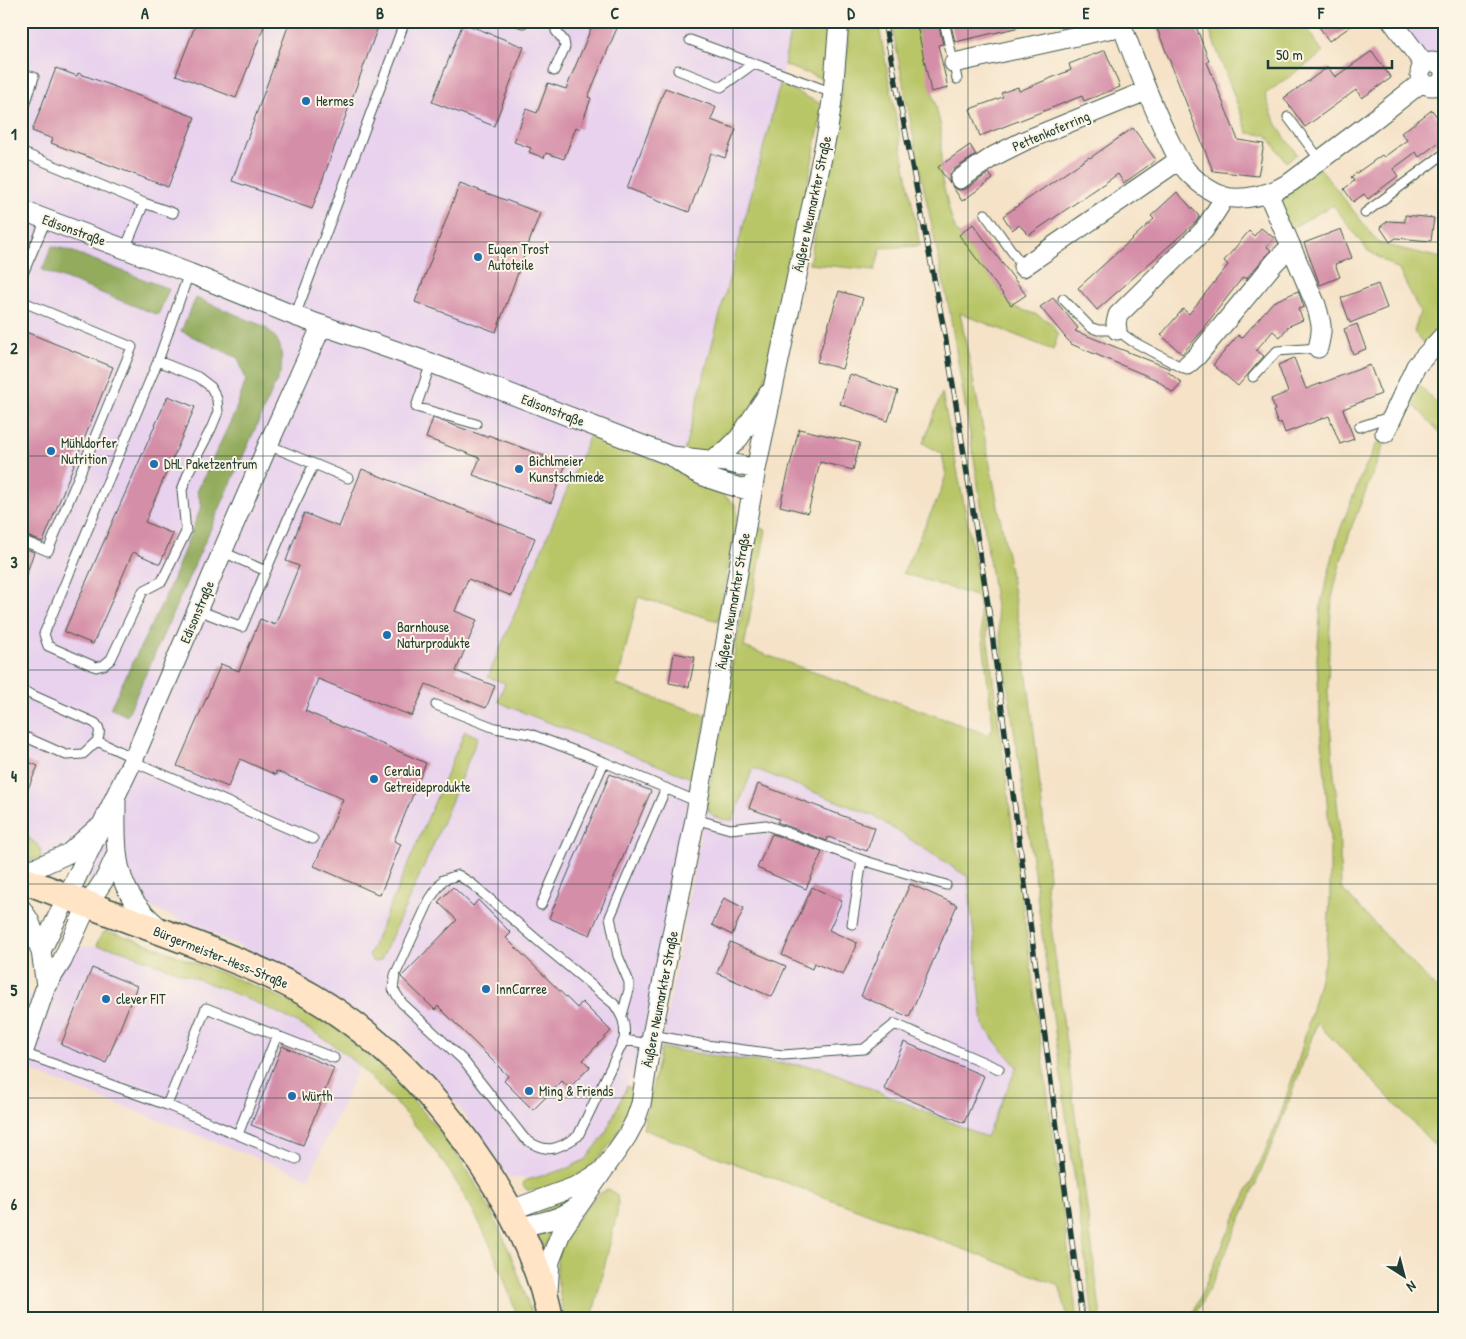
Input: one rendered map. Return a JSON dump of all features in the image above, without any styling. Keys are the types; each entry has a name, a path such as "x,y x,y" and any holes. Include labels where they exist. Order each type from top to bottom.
{"main road":[{"name":"Bürgermeister-Hess-Straße","path":"21,879 269,974 303,991 344,1016 379,1044 448,1115 515,1218"},
{"name":"Äußere Neumarkter Straße","path":"515,1218 540,1276 549,1311"}],"street":[{"name":"Äußere Neumarkter Straße","path":"549,1311 548,1272 553,1252 562,1230 618,1151 635,1121 640,1104 697,811 756,469 828,129 839,21"},
{"path":"956,71 1121,24 1146,91 1179,160 1192,177 1221,195 1232,198 1256,196 1279,189 1291,182 1436,75 1392,21"},
{"name":"Pettenkoferring","path":"960,179 994,156 1024,141 1146,91"},
{"path":"1026,271 1179,160"},
{"path":"1268,193 1316,305 1322,332 1318,348"},
{"path":"1117,330 1118,315 1204,230 1220,205 1221,195"},
{"name":"Edisonstraße","path":"21,210 189,273 295,316 431,363 671,456 693,471 708,478 752,491"},
{"path":"1187,365 1275,262 1291,246"},
{"name":"Edisonstraße","path":"78,900 103,823 133,759 268,445 322,325"},
{"path":"1389,424 1416,366 1445,334"},
{"path":"709,459 728,449 739,438 775,382"},
{"name":"Edisonstraße","path":"671,456 709,459 756,469"},
{"path":"117,794 117,852 119,870 127,890 142,911 167,934"},
{"path":"21,870 38,867 70,853 103,823"},
{"path":"41,951 78,900 106,877 117,852"},
{"path":"23,1052 46,986 62,961 78,900"},
{"path":"21,908 29,920 41,951 46,986"},
{"name":"Äußere Neumarkter Straße","path":"515,1218 602,1171"},
{"name":"Äußere Neumarkter Straße","path":"515,1218 557,1218 578,1206"}],"lane":[{"path":"295,316 404,21"},
{"path":"554,71 565,46 564,41 556,31 559,21"},
{"path":"944,21 956,71"},
{"path":"690,40 833,93"},
{"path":"678,70 721,87 753,64"},
{"path":"21,74 34,77 21,118"},
{"path":"1288,117 1320,160"},
{"path":"21,152 144,203 173,213"},
{"path":"1365,213 1445,152"},
{"path":"125,249 144,203"},
{"path":"985,214 1026,271"},
{"path":"21,278 46,220"},
{"path":"158,360 198,377 211,387 217,399 218,412 189,471 182,490 186,532 162,581 144,591 111,659 104,665 96,667 48,646 44,634 158,360 189,273"},
{"path":"1063,299 1090,327 1098,330 1117,330 1132,341 1181,367 1187,365"},
{"path":"21,301 132,347 48,550 21,540"},
{"path":"1253,377 1277,351 1318,348"},
{"path":"431,363 416,407 476,424"},
{"path":"1359,426 1389,424"},
{"path":"268,445 348,478"},
{"path":"198,610 242,627 293,507 314,464"},
{"path":"223,552 266,571"},
{"path":"21,690 95,723 99,727 100,733 97,741 83,754 66,755 21,735"},
{"path":"436,705 495,728 530,734 666,788 697,811 730,829 766,825 862,860 946,885"},
{"path":"97,741 133,759 313,839"},
{"path":"541,905 604,762"},
{"path":"622,1015 629,990 629,982 618,956 610,917 666,788"},
{"path":"852,924 862,860"},
{"path":"458,875 472,884 614,1004 622,1015 625,1029 624,1040 578,1136 564,1145 547,1149 535,1147 524,1138 462,1060 402,1003 393,989 395,975 430,899 443,880 458,875"},
{"path":"167,1105 206,1008 334,1058"},
{"path":"624,1040 651,1040 706,1045 783,1056 864,1049 895,1024 999,1069"},
{"path":"238,1134 277,1035"},
{"path":"23,1052 167,1105 296,1159"}],"shaded area":[{"path":"21,21 792,21 780,84 678,471 488,677 505,683 498,701 512,708 696,780 638,1061 604,1136 586,1159 566,1169 533,1178 509,1178 457,1104 428,1073 387,1038 339,1003 254,952 41,859 39,847 21,831"},
{"path":"1400,21 1445,21 1445,53 1431,57 1423,52"},
{"path":"752,767 874,816 968,877 983,1024 1017,1067 986,1137 820,1067 743,1060 661,1048 706,805 733,820"},
{"path":"97,946 114,948 129,953 253,1002 295,1022 327,1041 359,1066 309,1178 21,1067 21,1009 23,1002 79,947"}],"green space":[{"path":"792,21 829,21 826,80 784,65"},
{"path":"848,21 878,21 920,246 881,248 875,270 809,264 840,110"},
{"path":"891,21 916,21 941,128 941,176 956,231 1013,307 1038,315 1051,323 1058,335 1053,350 960,313 1004,536 1026,670 1049,877 1046,886 1101,1318 1093,1318 1024,798 977,477 949,308"},
{"path":"1206,21 1302,21 1323,53 1265,94 1278,126 1297,154 1286,162 1267,135 1248,133"},
{"path":"780,84 819,103 822,113 772,356 762,388 732,438 704,455 684,452"},
{"path":"1320,168 1377,241 1385,245 1441,258 1445,254 1445,324 1423,343 1414,332 1420,312 1399,270 1367,250 1333,205 1290,229 1275,195"},
{"path":"52,246 68,250 169,289 158,315 42,270"},
{"path":"196,298 263,326 274,335 280,345 282,357 281,371 127,716 110,708 168,591 202,505 197,492 235,412 246,380 238,358 181,331"},
{"path":"1415,380 1445,412 1445,438 1405,396"},
{"path":"942,393 982,596 1077,1318 1068,1318 1059,1285 643,1129 661,1048 743,1060 820,1067 986,1137 1017,1067 983,1024 968,877 874,816 753,768 733,820 716,817 710,813 706,805 758,527 766,530 744,647 989,735 993,727 978,597 903,573 940,493 946,475 942,454 923,443"},
{"path":"590,435 647,457 684,474 720,493 736,505 737,518 718,621 638,597 617,685 706,715 696,780 512,708 498,701 505,683 488,677"},
{"path":"1379,439 1386,440 1352,526 1332,598 1328,692 1339,820 1341,888 1445,998 1445,1156 1317,1023 1288,1104 1256,1183 1210,1288 1193,1318 1191,1318 1280,1116 1300,1055 1326,955 1330,899 1330,839 1317,659 1321,603 1338,535 1361,476"},
{"path":"465,731 478,737 432,848 381,960 373,962 369,955"},
{"path":"21,831 40,847 41,859 21,862"},
{"path":"105,931 144,943 274,995 320,1019 342,1033 364,1051 406,1092 464,1165 488,1205 503,1237 533,1318 518,1318 483,1230 462,1191 438,1154 395,1103 354,1062 326,1040 303,1026 255,1002 129,953 114,948 97,946 98,940"},
{"path":"627,1086 634,1089 624,1121 613,1141 599,1158 582,1174 541,1191 527,1190 523,1186 524,1181 566,1169 586,1159 604,1136"},
{"path":"609,1189 617,1195 617,1214 592,1318 564,1318 557,1277 560,1246 568,1230 591,1202"},
{"path":"577,1196 556,1208 532,1212 536,1207"},
{"path":"555,1226 544,1248 536,1230"}],"building":[{"path":"197,21 266,21 236,98 176,75"},
{"name":"Hermes","path":"290,21 380,21 312,209 232,181"},
{"path":"594,21 620,21 588,97 591,98 580,129 576,127 564,159 546,153 544,158 529,152 531,148 514,142 526,109 537,113 548,83 566,89"},
{"path":"916,21 938,21 943,44 938,45 948,88 931,92"},
{"path":"950,21 1020,21 1020,27 955,42"},
{"path":"1154,21 1194,21 1209,61 1207,62 1238,140 1264,144 1258,176 1213,171"},
{"path":"1315,21 1359,21 1329,41"},
{"path":"463,23 524,47 494,126 432,102"},
{"path":"1105,50 1120,87 1084,101 1082,96 980,136 970,109 1003,97 1001,93 1018,87 1019,91 1071,70 1069,64"},
{"path":"1372,51 1391,78 1362,98 1356,90 1305,127 1284,98 1328,67 1335,77"},
{"path":"56,68 77,76 78,73 195,117 168,187 51,143 53,139 32,131"},
{"path":"665,88 716,107 711,120 736,129 725,158 711,153 689,212 627,188"},
{"path":"1432,110 1437,117 1445,111 1445,138 1419,157 1416,152 1393,169 1398,176 1368,199 1364,194 1353,202 1344,189 1354,181 1351,177 1382,155 1384,157 1407,140 1401,133"},
{"path":"1133,128 1156,160 1124,183 1118,174 1029,235 1019,225 1012,230 1003,216"},
{"path":"970,145 976,155 953,170 949,179 950,184 938,167"},
{"path":"989,173 993,179 962,201 952,186 960,190 966,189"},
{"name":"Eugen Trost Autoteile","path":"460,183 540,213 496,332 415,302"},
{"path":"1177,192 1199,216 1197,221 1097,310 1078,288 1154,219 1151,216"},
{"path":"1405,215 1434,218 1431,241 1396,238 1390,242 1380,227 1388,221 1405,222"},
{"path":"973,224 1026,295 1011,305 959,235"},
{"path":"1261,228 1274,238 1267,247 1271,250 1246,279 1243,277 1205,328 1182,354 1161,335 1183,309 1189,314 1228,265 1224,261 1249,231 1254,236"},
{"path":"1341,229 1352,258 1335,264 1340,277 1320,285 1304,243"},
{"path":"1378,284 1387,308 1350,323 1341,298"},
{"path":"839,291 863,298 842,369 817,362"},
{"path":"1298,291 1304,307 1298,309 1303,320 1289,326 1280,337 1273,331 1256,350 1264,356 1238,386 1213,365 1238,335 1242,338 1273,302"},
{"path":"1053,298 1078,328 1075,331 1171,369 1168,372 1182,383 1173,393 1157,380 1071,344 1040,307"},
{"path":"1357,324 1366,349 1353,354 1344,329"},
{"name":"Mühldorfer Nutrition","path":"21,330 113,367 43,542 21,534"},
{"path":"1294,358 1306,389 1370,365 1381,394 1343,409 1354,439 1340,444 1329,416 1285,433 1281,422 1278,424 1271,399 1288,392 1278,365"},
{"path":"850,374 898,391 888,421 840,404"},
{"name":"DHL Paketzentrum","path":"168,396 195,407 145,522 173,534 160,564 133,552 93,644 64,632"},
{"name":"Bichlmeier Kunstschmiede","path":"433,418 487,437 488,435 566,464 551,503 473,475 480,458 426,438"},
{"path":"799,429 860,443 853,470 820,462 808,513 780,506"},
{"path":"362,469 535,538 512,596 468,579 455,611 477,620 456,671 495,686 486,708 426,684 412,716 318,679 305,711 426,763 394,841 401,844 380,895 314,866 343,799 276,771 276,775 240,759 228,787 177,766 221,664 239,671 260,619 275,625 299,566 286,561 304,513 339,527"},
{"path":"21,547 34,552 23,584 21,584"},
{"path":"674,653 695,657 689,687 669,683"},
{"path":"21,759 38,766 21,804"},
{"path":"610,774 651,791 590,935 549,918"},
{"path":"758,784 875,828 867,851 828,837 827,841 777,822 779,819 749,808"},
{"path":"772,834 822,852 806,889 757,868"},
{"path":"910,884 957,905 909,1017 861,996"},
{"name":"InnCarree","path":"453,887 473,906 478,900 511,933 506,938 577,1008 582,1002 611,1031 583,1060 590,1067 569,1088 562,1081 533,1110 504,1081 508,1076 438,1006 435,1010 401,977 457,920 438,902"},
{"path":"812,887 842,901 829,930 857,943 843,975 814,963 812,969 782,955"},
{"path":"724,898 744,908 732,935 712,925"},
{"path":"730,942 786,966 772,997 717,973"},
{"path":"92,968 137,986 106,1063 61,1045"},
{"path":"904,1042 984,1076 964,1123 884,1089"},
{"path":"282,1046 334,1068 303,1145 251,1125"}],"railway":[{"path":"884,21 945,335 989,611 1082,1318"}],"place":[{"name":"Hermes","path":"306,101"},
{"name":"Eugen Trost Autoteile","path":"478,257"},
{"name":"Mühldorfer Nutrition","path":"51,451"},
{"name":"DHL Paketzentrum","path":"154,464"},
{"name":"Bichlmeier Kunstschmiede","path":"519,469"},
{"name":"Barnhouse Naturprodukte","path":"387,635"},
{"name":"Ceralia Getreideprodukte","path":"374,779"},
{"name":"InnCarree","path":"486,989"},
{"name":"clever FIT","path":"106,999"},
{"name":"Ming & Friends","path":"529,1091"},
{"name":"Würth","path":"292,1096"}]}
